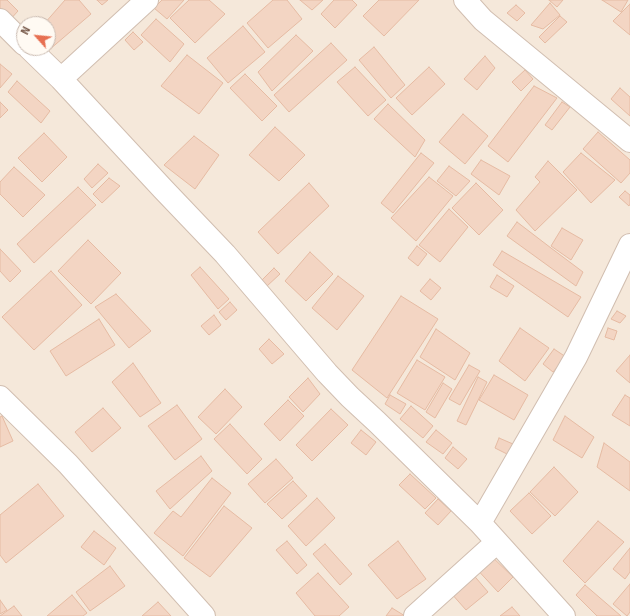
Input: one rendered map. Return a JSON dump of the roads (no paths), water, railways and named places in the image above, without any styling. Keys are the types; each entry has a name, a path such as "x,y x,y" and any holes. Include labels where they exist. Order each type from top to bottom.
{"street":[{"path":"61,79 147,0"},
{"path":"464,0 483,20 630,141"},
{"path":"0,20 16,36"},
{"path":"37,56 61,79 225,254 327,373 480,523 564,616"},
{"path":"480,523 576,357 630,245"},
{"path":"0,396 68,464 204,616"},
{"path":"415,616 497,542"}]}
